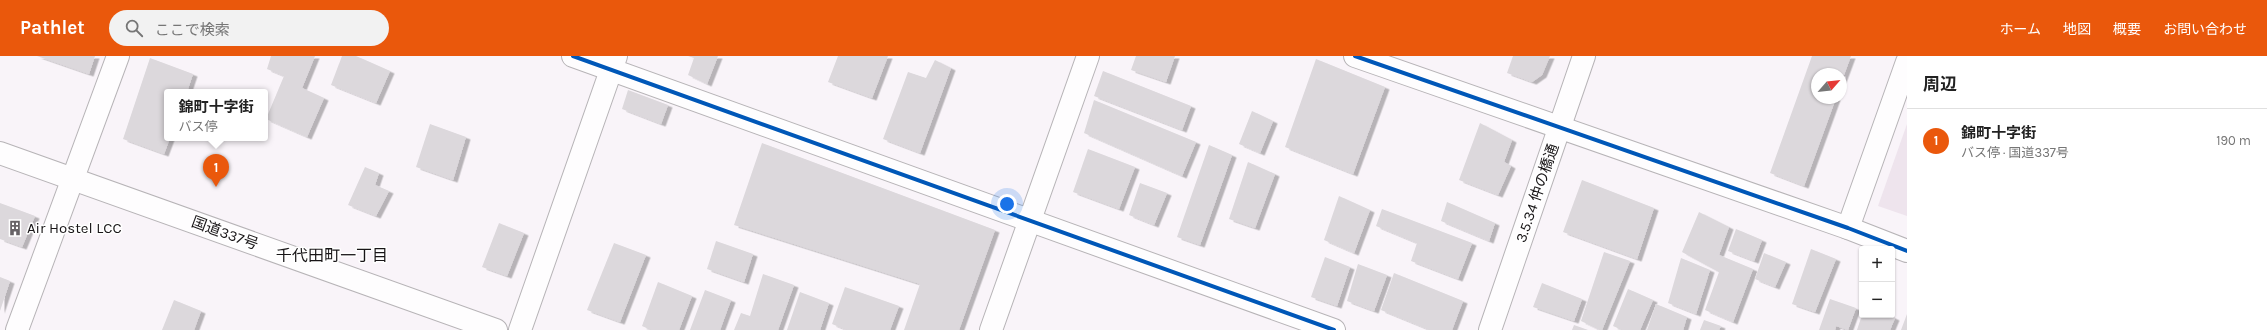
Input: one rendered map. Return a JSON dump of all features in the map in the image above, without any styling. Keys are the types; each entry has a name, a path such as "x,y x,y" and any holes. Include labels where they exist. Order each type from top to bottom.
{"main road":[{"path":"17,330 118,56"},
{"path":"574,56 613,63 1031,222 1334,330"},
{"path":"991,330 1031,222 1088,56"},
{"path":"1355,56 1848,228 1907,251"},
{"name":"3.5.34 仲の橋通","path":"1490,330 1584,56"},
{"path":"1848,228 1907,62"},
{"path":"520,330 613,63"},
{"name":"国道337号","path":"0,153 496,330"}],"shaded area":[{"path":"1907,124 1907,216 1878,206"}],"building":[{"path":"37,56 95,56 89,74"},
{"path":"271,56 315,56 302,88 324,98 307,137 268,120 268,114 284,76 267,69"},
{"path":"342,56 356,56 390,71 376,103 331,85"},
{"path":"688,56 718,56 707,84 688,75 694,58"},
{"path":"838,56 888,56 872,98 828,82"},
{"path":"1136,56 1175,56 1166,82 1131,70"},
{"path":"1513,56 1550,56 1542,75 1532,82 1507,73"},
{"path":"1812,56 1851,56 1847,68 1811,68 1811,104 1834,104 1804,186 1770,173"},
{"path":"150,58 193,74 188,89 164,89 164,141 169,141 164,154 123,139"},
{"path":"1316,59 1385,87 1353,174 1285,147"},
{"path":"935,60 951,68 920,153 883,139 908,72 926,78"},
{"path":"1103,71 1191,106 1182,130 1094,96"},
{"path":"628,90 668,105 661,124 622,109"},
{"path":"1094,100 1196,142 1182,176 1084,133"},
{"path":"1252,111 1273,121 1260,153 1239,144"},
{"path":"1480,123 1512,140 1504,162 1511,166 1498,195 1459,180"},
{"path":"430,124 466,137 453,180 416,167"},
{"path":"762,143 995,230 959,330 904,330 920,284 734,225"},
{"path":"1209,145 1232,155 1200,245 1177,237"},
{"path":"1088,149 1135,167 1119,209 1073,192"},
{"path":"1248,162 1275,174 1255,228 1229,219"},
{"path":"365,167 379,173 375,185 389,191 376,216 348,205"},
{"path":"1582,180 1654,208 1637,259 1563,232"},
{"path":"1140,183 1167,193 1154,225 1129,215"},
{"path":"1339,196 1370,210 1354,253 1324,240"},
{"path":"1447,202 1495,223 1489,241 1441,221"},
{"name":"Air Hostel LCC","path":"0,203 35,216 22,247 0,239"},
{"path":"1382,209 1472,243 1458,279 1411,261 1417,243 1376,226"},
{"path":"1699,212 1729,227 1719,255 1753,269 1733,322 1705,310 1719,272 1682,252"},
{"path":"499,223 524,233 507,276 482,267"},
{"path":"1736,229 1762,240 1754,261 1728,251"},
{"path":"716,241 753,254 744,282 707,269"},
{"path":"614,243 646,255 620,322 587,310"},
{"path":"1811,249 1836,259 1815,312 1792,304"},
{"path":"1604,252 1630,261 1602,330 1600,330 1581,321"},
{"path":"1764,253 1786,262 1775,287 1755,279"},
{"path":"1325,257 1350,267 1337,306 1311,297"},
{"path":"1681,258 1710,270 1696,314 1668,303"},
{"path":"1358,264 1387,275 1374,311 1347,301"},
{"path":"1394,273 1463,301 1452,330 1430,330 1381,310"},
{"path":"763,274 794,285 778,330 734,330 741,313 750,316"},
{"path":"0,277 10,281 0,311"},
{"path":"658,282 692,296 679,330 651,330 642,326"},
{"path":"1542,283 1582,299 1574,321 1533,307"},
{"path":"845,287 899,306 890,330 847,330 832,324"},
{"path":"1628,289 1653,300 1640,330 1622,330 1613,326"},
{"path":"705,290 731,300 720,330 690,330"},
{"path":"800,292 829,303 820,330 787,330"},
{"path":"1830,299 1856,308 1848,330 1836,326 1835,330 1819,330"},
{"path":"174,300 201,311 194,330 162,330"},
{"path":"1656,304 1687,317 1683,330 1647,330"},
{"path":"1907,314 1907,330 1901,330"},
{"path":"1861,318 1895,318 1890,330 1857,330"},
{"path":"1704,320 1721,326 1719,330 1700,330"},
{"path":"1574,325 1588,330 1572,330"}],"cycle path":[{"path":"573,56 1334,330"},
{"path":"1355,56 1848,228 1907,251"}],"place":[{"name":"錦町十字街","path":"216,187"},
{"name":"Air Hostel LCC","path":"15,228"}],"district":[{"name":"千代田町一丁目","path":"332,255"}]}
